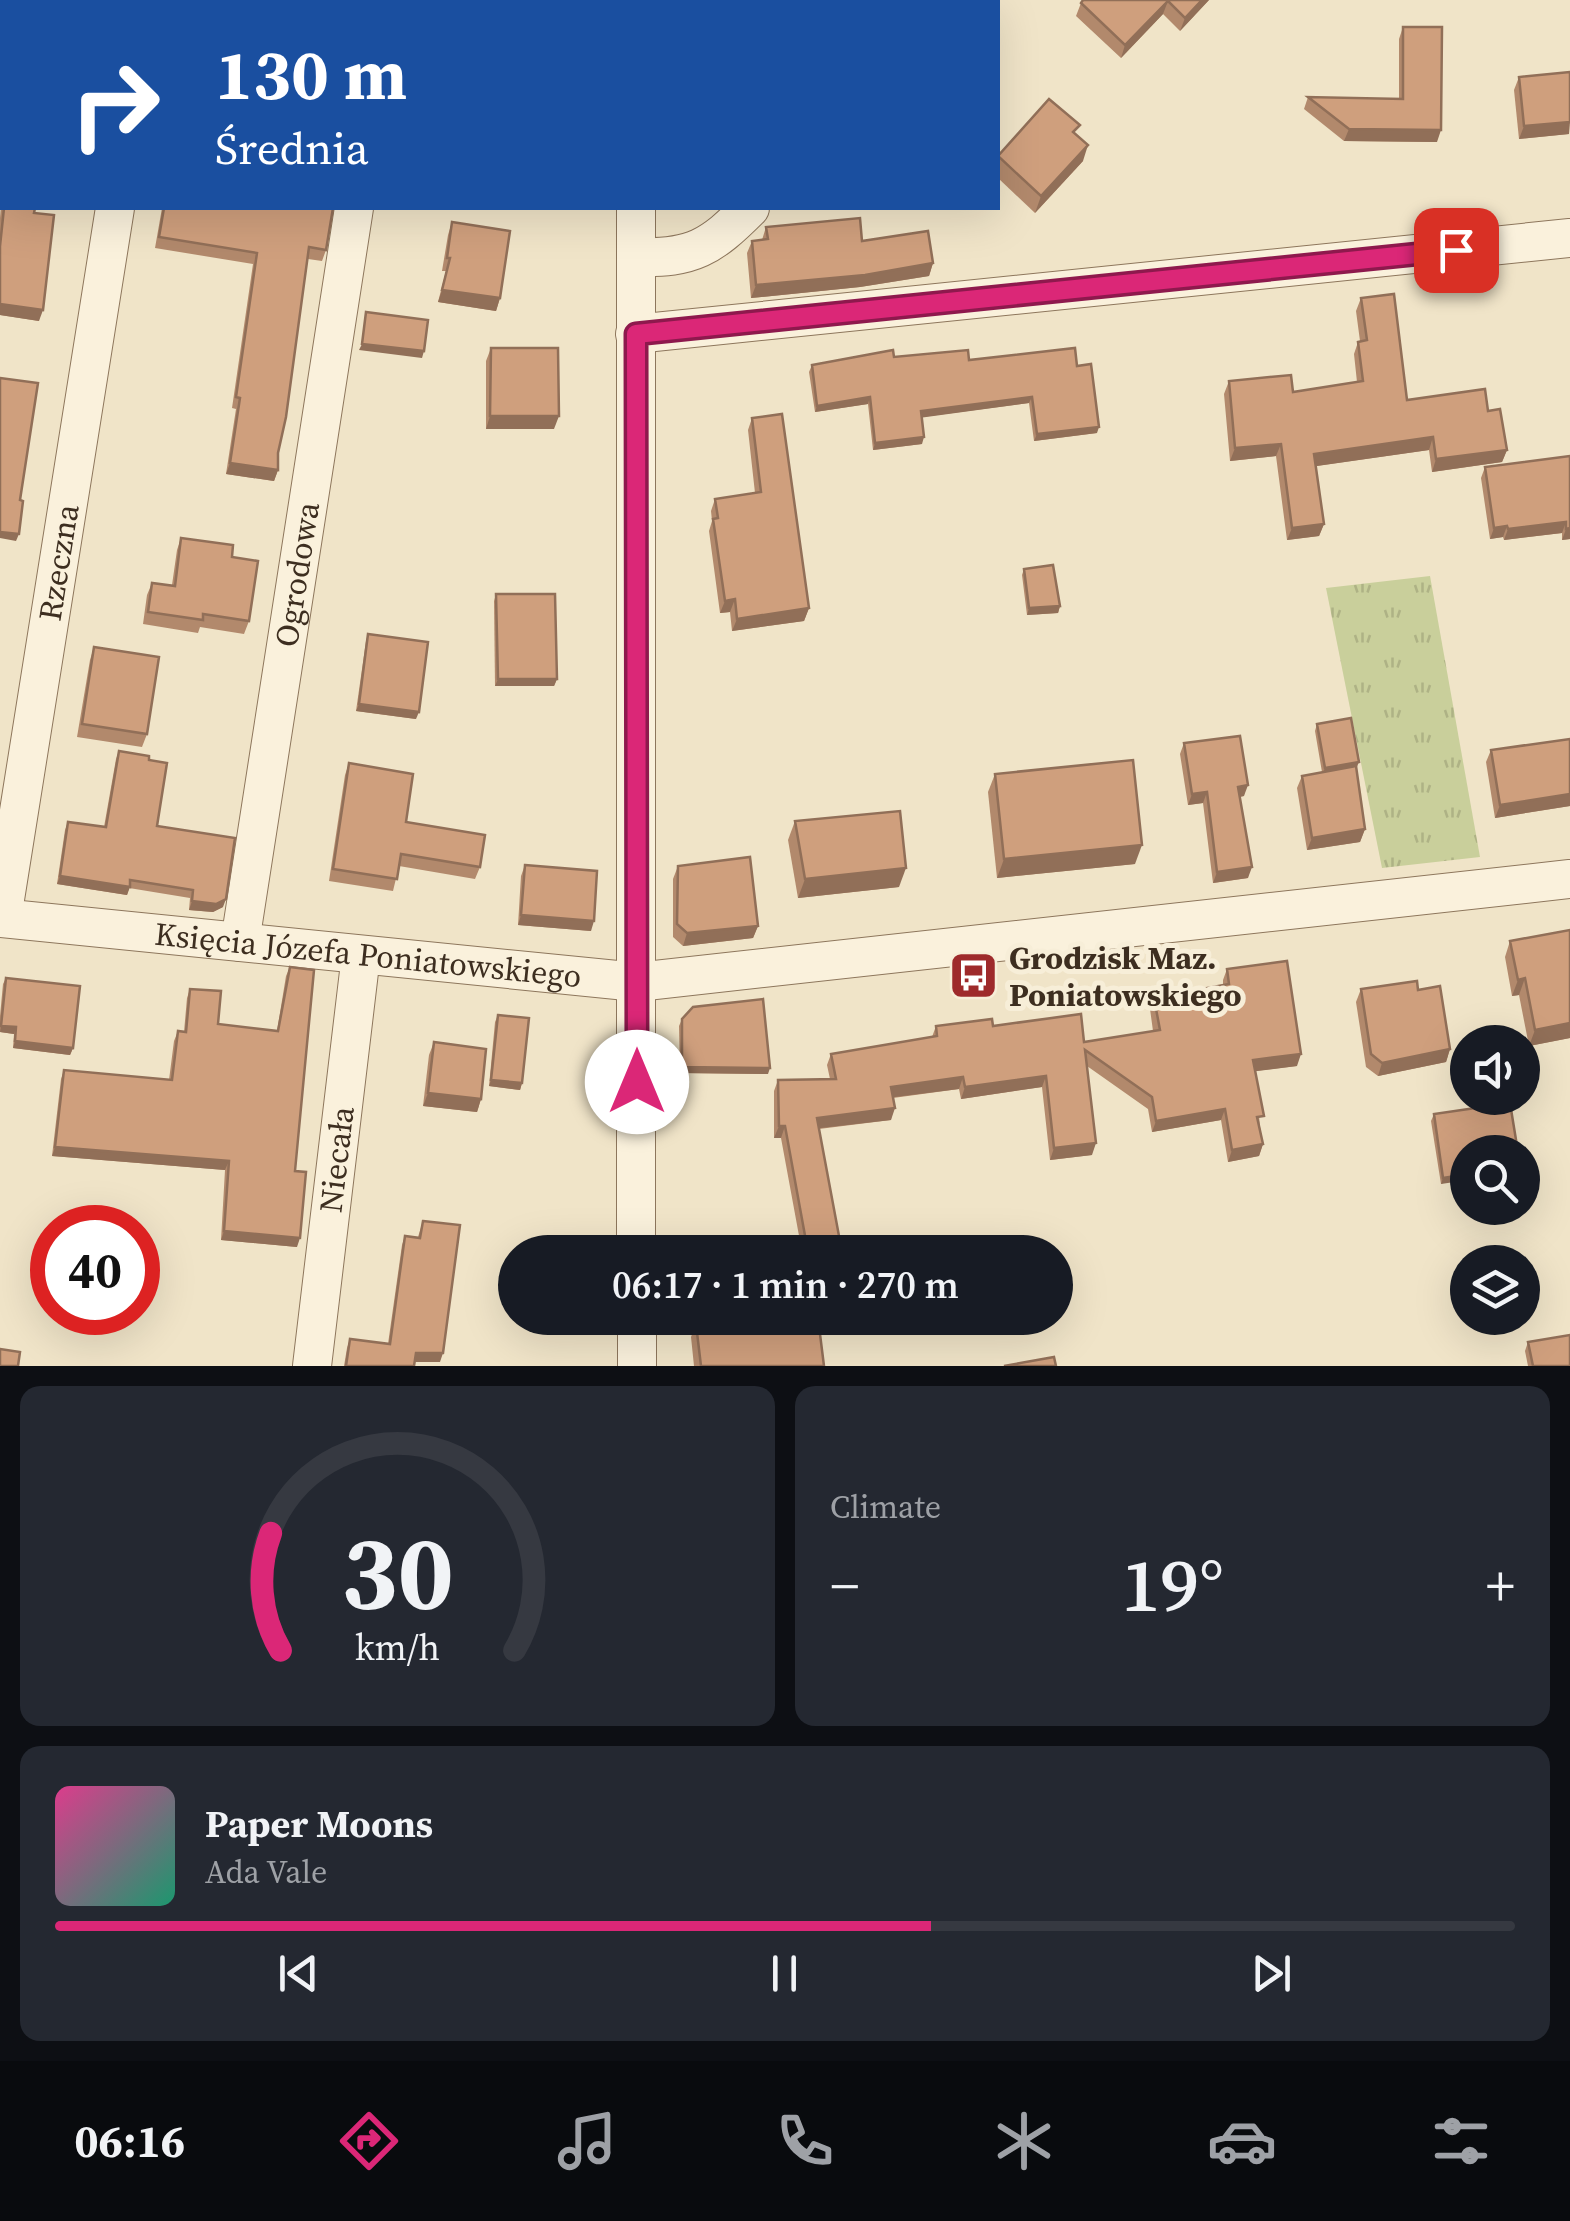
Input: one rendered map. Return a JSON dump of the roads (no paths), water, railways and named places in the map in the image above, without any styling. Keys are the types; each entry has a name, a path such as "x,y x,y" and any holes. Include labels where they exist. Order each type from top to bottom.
{"street":[{"name":"Rzeczna","path":"1,918 115,210"},
{"name":"Ogrodowa","path":"240,942 354,210"},
{"path":"636,210 636,1235"},
{"path":"636,257 666,258 694,252 722,236 748,210"},
{"path":"636,334 1570,238"},
{"name":"Księcia Józefa Poniatowskiego","path":"1,918 637,982 1570,879"},
{"name":"Niecała","path":"312,1366 361,955"},
{"path":"637,1335 637,1366"}],"place":[{"name":"Grodzisk Maz. Poniatowskiego","path":"974,976"}]}
